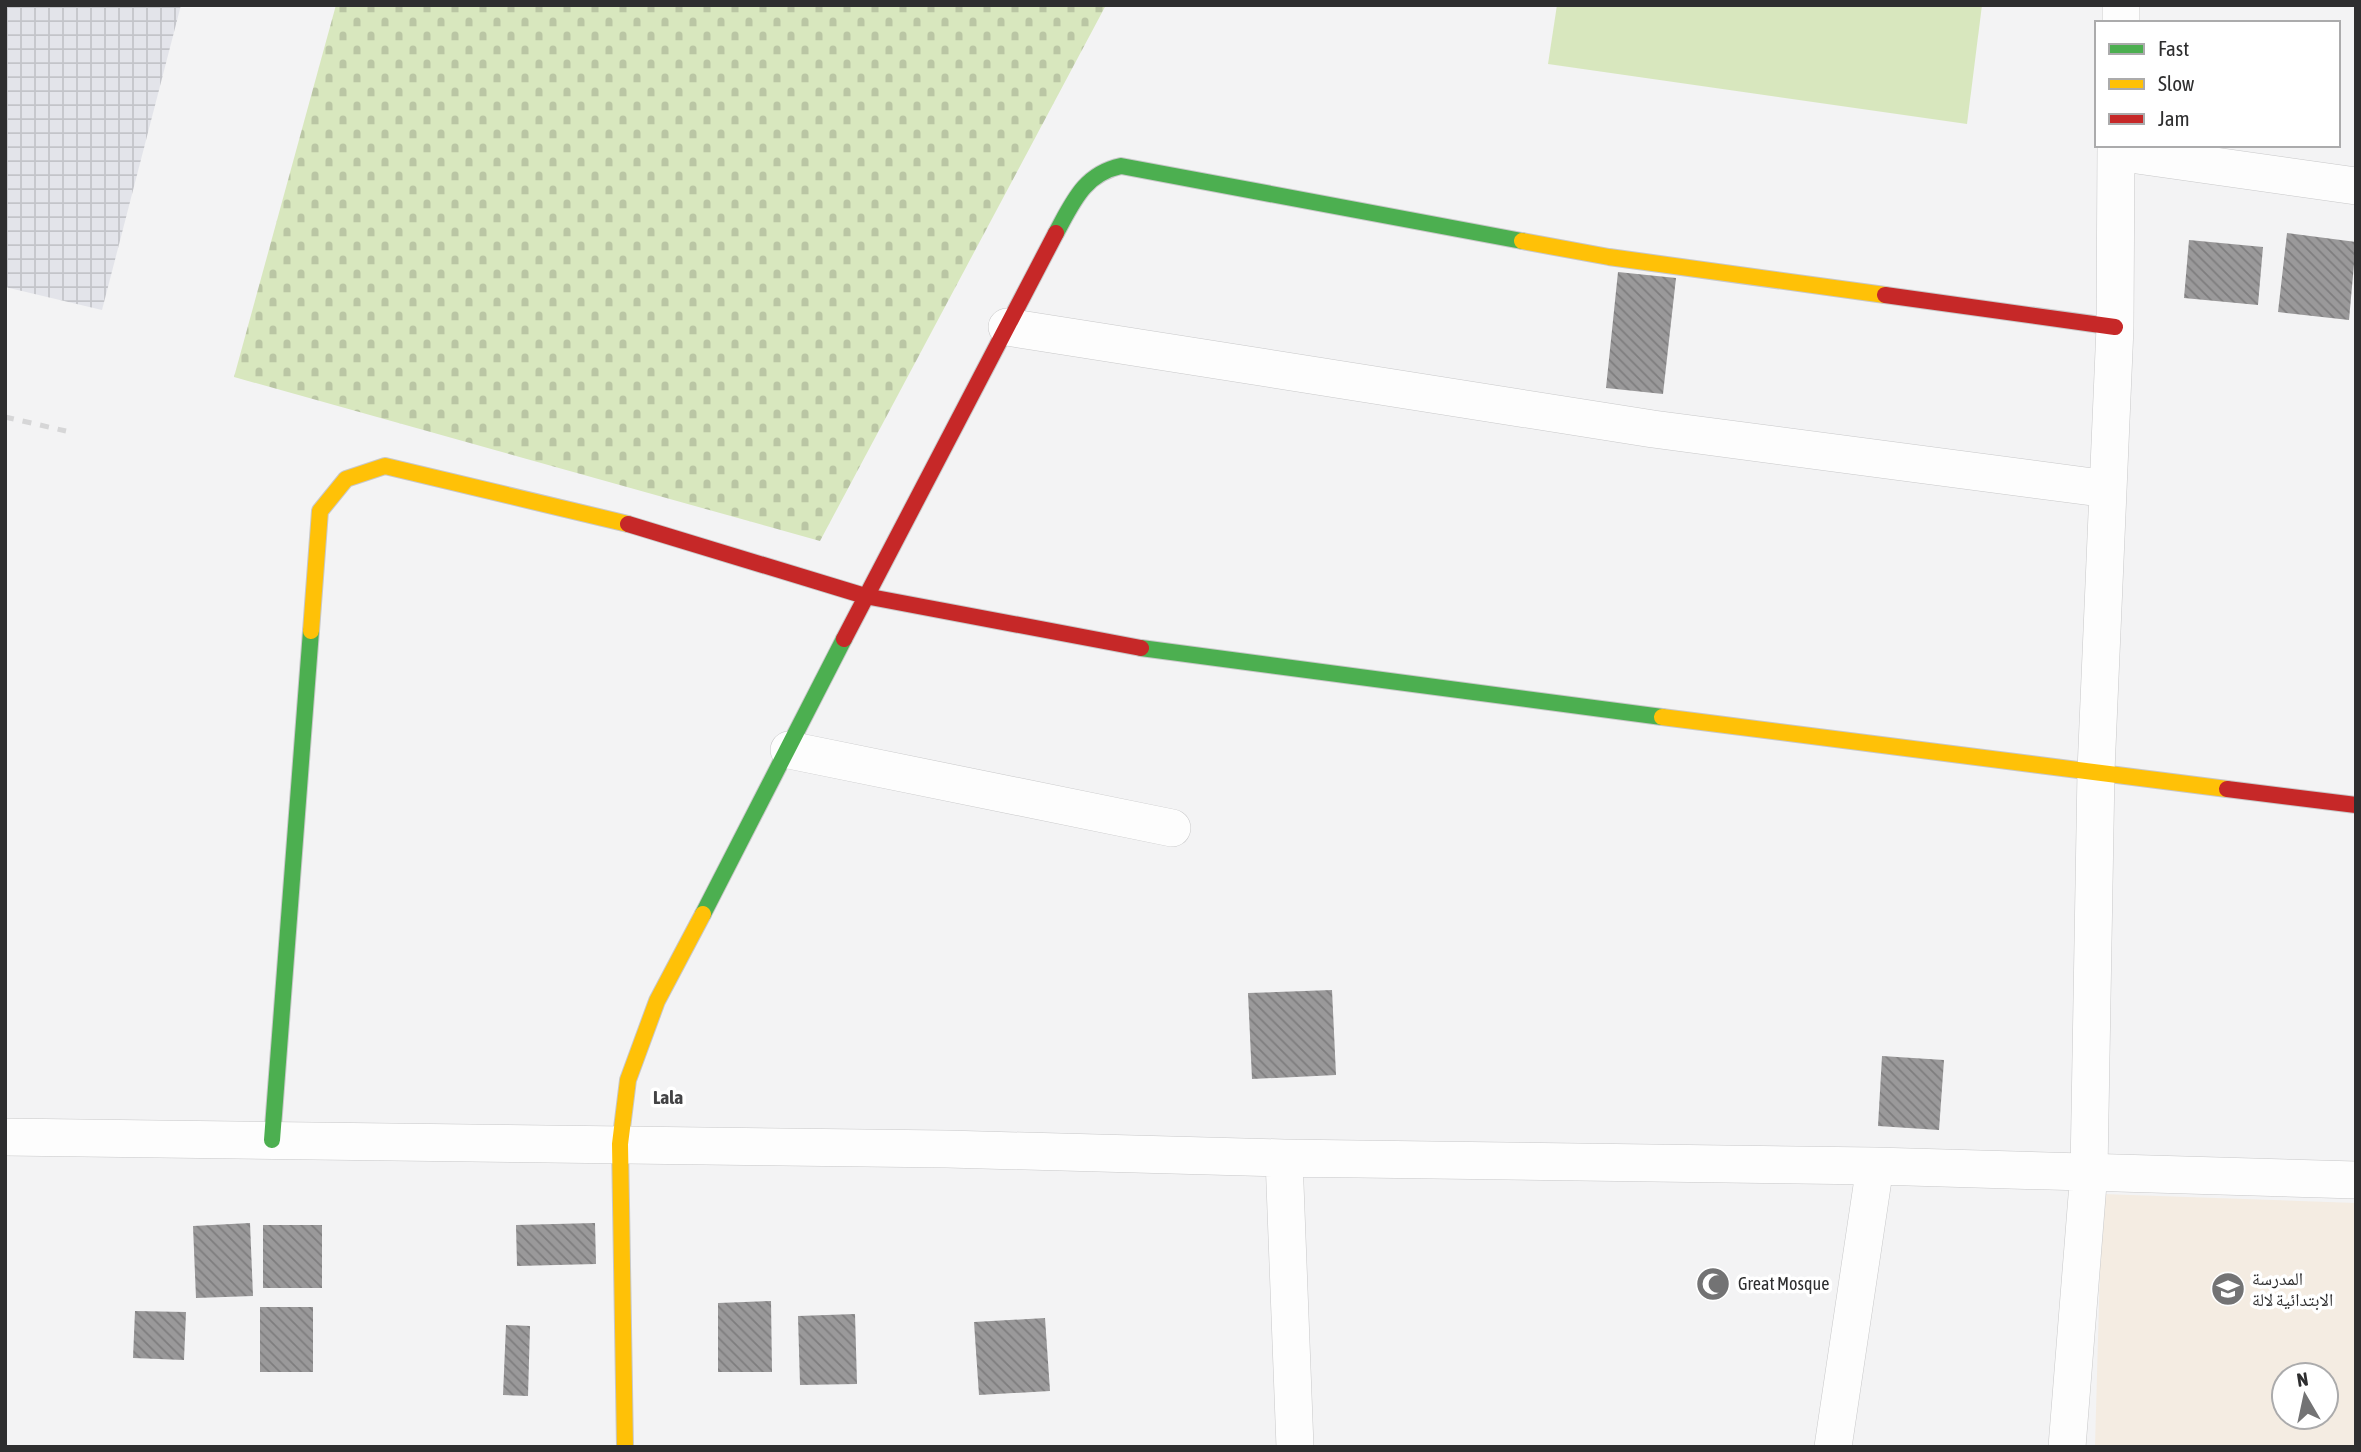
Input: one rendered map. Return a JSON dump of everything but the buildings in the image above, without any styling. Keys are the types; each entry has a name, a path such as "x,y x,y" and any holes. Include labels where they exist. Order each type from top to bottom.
{"street":[{"path":"2067,1447 2089,1171 2096,771 2115,327 2116,149 2356,186"},
{"path":"625,1447 620,1144 628,1080 657,1001 789,750 865,596 1080,188 1107,169 1121,166 1609,257 2115,327"},
{"path":"1007,327 1653,429 2108,489"},
{"path":"272,1140 320,511 339,481 359,470 385,466 628,524 865,596 1182,656 2356,805"},
{"path":"789,750 1172,828"},
{"path":"5,1136 1875,1166 2356,1180"},
{"path":"1284,1158 1295,1447"},
{"path":"1833,1447 1875,1166"}],"shaded area":[{"path":"5,5 181,5 102,310 5,287"},
{"name":"المدرسة الابتدائية لالة","path":"2102,1194 2356,1203 2356,1447 2095,1447"}],"green space":[{"path":"336,5 1106,5 820,541 234,377"},
{"path":"1557,5 1982,5 1967,124 1548,64"}],"railway":[{"path":"5,417 66,431"}],"traffic: fast":[{"path":"1056,233 1081,191 1098,175 1121,166 1522,241"},
{"path":"272,1140 311,631"},
{"path":"703,914 844,639"},
{"path":"1141,648 1662,717"}],"traffic: slow":[{"path":"1522,241 1609,257 1885,295"},
{"path":"311,631 320,511 346,479 385,466 628,524"},
{"path":"1662,717 2227,789"},
{"path":"625,1447 620,1144 628,1080 657,1001 703,914"}],"traffic: jam":[{"path":"844,639 1056,233"},
{"path":"1885,295 2115,327"},
{"path":"628,524 865,596 1141,648"},
{"path":"2227,789 2356,805"}],"place":[{"name":"Great Mosque","path":"1713,1284"},
{"name":"المدرسة الابتدائية لالة","path":"2228,1289"}],"district":[{"name":"Lala","path":"668,1097"}]}
